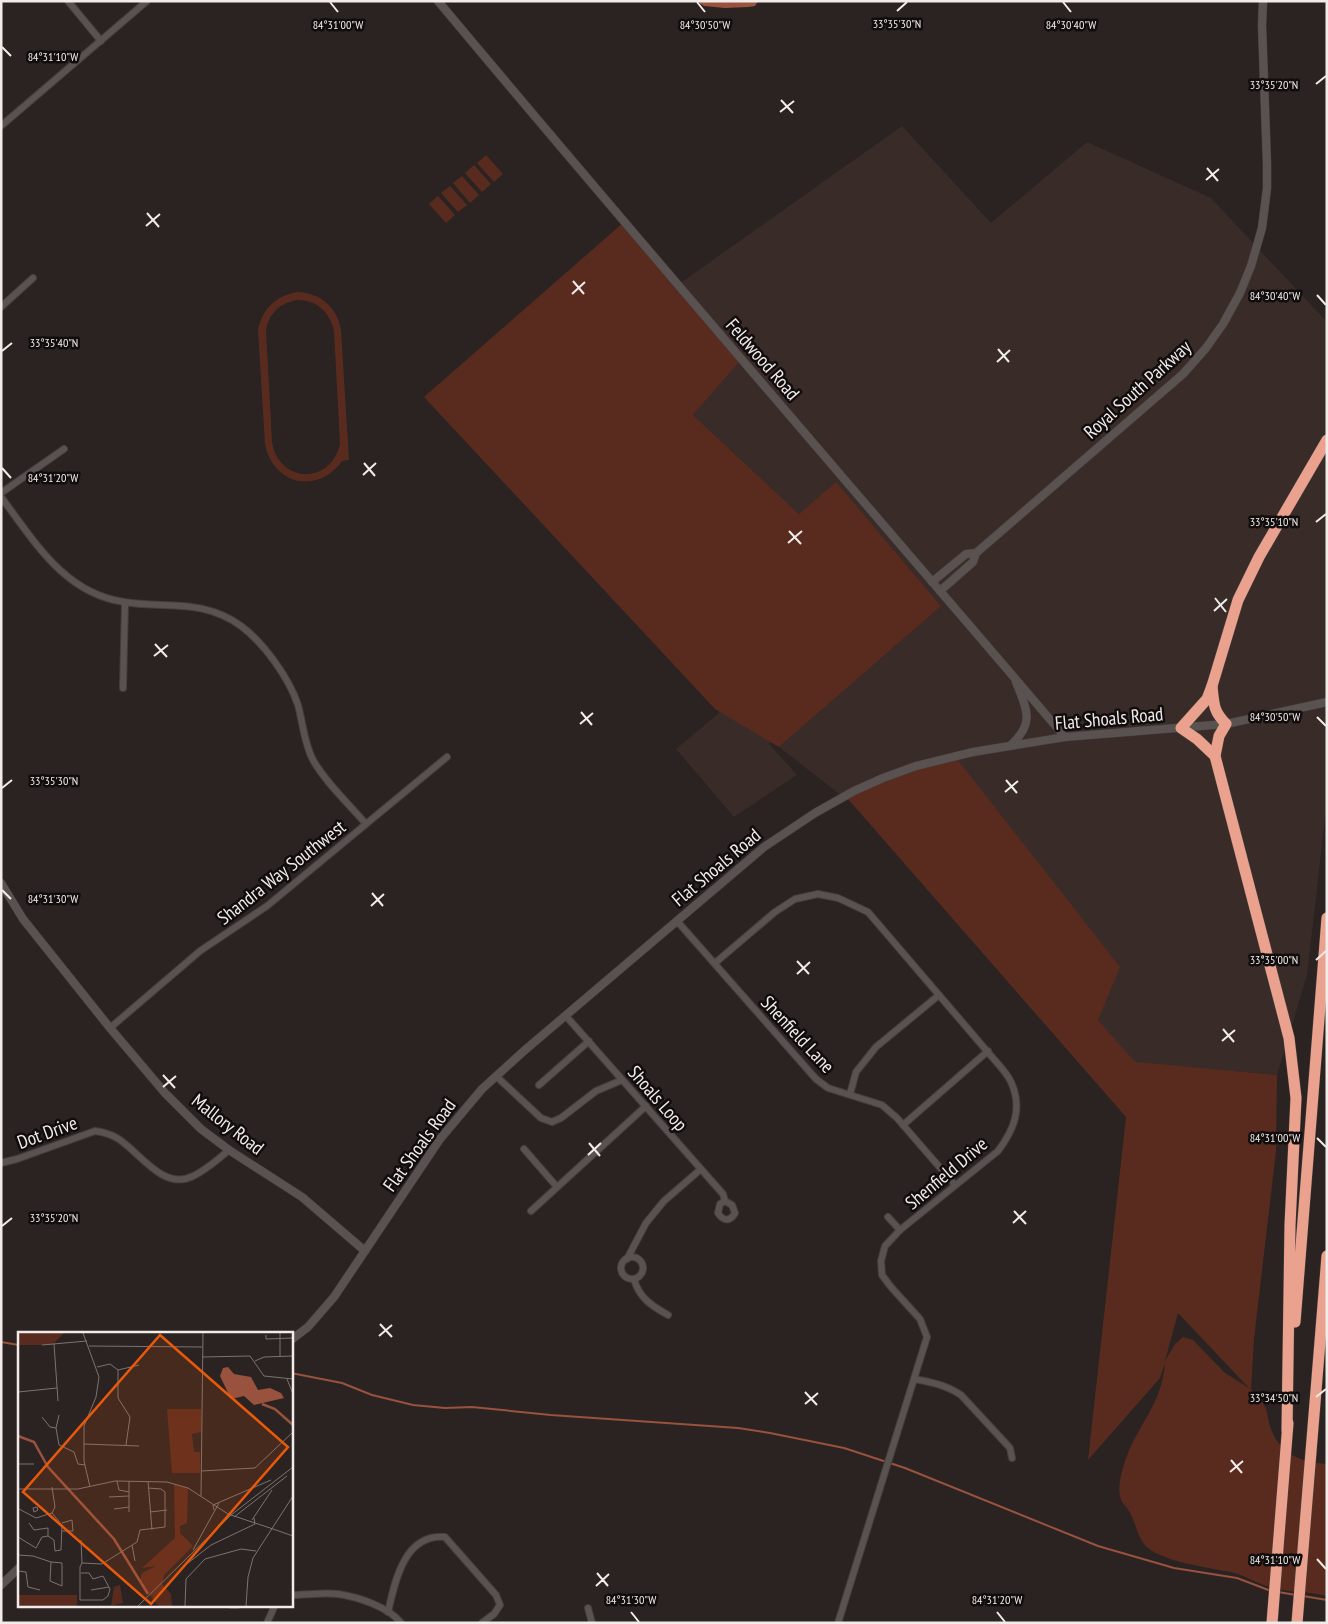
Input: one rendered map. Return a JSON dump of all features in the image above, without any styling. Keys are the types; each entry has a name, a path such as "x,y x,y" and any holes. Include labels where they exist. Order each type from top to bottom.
{"highway":[{"path":"1215,756 1197,739 1181,728 1207,699 1238,600 1259,557 1327,440"},
{"path":"1212,686 1214,708 1218,716 1226,724 1219,736 1215,756 1289,1038 1296,1098 1290,1225 1287,1430"},
{"path":"1272,1623 1327,918"},
{"path":"1297,1623 1327,1256"}],"street":[{"path":"68,1 101,41"},
{"path":"1,126 147,1"},
{"name":"Feldwood Road","path":"438,1 1066,737"},
{"name":"Royal South Parkway","path":"940,591 973,562 976,553 1183,374 1206,348 1223,324 1240,293 1251,266 1262,228 1267,188 1262,25 1263,1"},
{"path":"1,307 33,278"},
{"path":"1,493 64,448"},
{"path":"1,497 46,557 62,574 78,585 93,593 125,603 182,605 202,608 228,618 251,634 266,651 291,688 306,744 314,761 366,824"},
{"name":"Royal South Parkway","path":"932,582 966,554 976,553"},
{"path":"123,688 125,603"},
{"path":"1011,745 1021,736 1027,725 1026,708 1013,676"},
{"name":"Flat Shoals Road","path":"292,1339 308,1327 334,1297 440,1139 461,1113 496,1076 764,847 808,817 854,791 883,778 932,762 981,750 1066,737 1226,724 1327,702"},
{"name":"Shandra Way Southwest","path":"110,1028 200,951 267,906 447,757"},
{"name":"Mallory Road","path":"1,884 23,919 110,1028 165,1093 201,1129 229,1150 302,1197 365,1251"},
{"name":"Shenfield Drive","path":"715,963 775,912 794,899 818,894 838,898 868,912 988,1051 1011,1081 1017,1103 1014,1125 998,1151 900,1230 885,1246 881,1261 882,1275 920,1319 926,1337 838,1623"},
{"name":"Shenfield Lane","path":"677,921 816,1079 828,1088 882,1105 903,1125 955,1185"},
{"path":"850,1094 856,1072 876,1047 939,995"},
{"name":"Shoals Loop","path":"566,1016 723,1194 725,1201"},
{"path":"539,1085 589,1042"},
{"path":"903,1125 988,1051"},
{"path":"496,1076 541,1118 552,1122 561,1118 596,1091 622,1080"},
{"path":"531,1211 646,1106"},
{"name":"Dot Drive","path":"1,1163 95,1131 104,1132 117,1138 159,1175 179,1180 190,1178 229,1150"},
{"path":"524,1149 557,1187"},
{"path":"627,1259 638,1259 642,1264 642,1274 634,1279 626,1278 622,1272 622,1264 627,1259 646,1223 664,1201 701,1169"},
{"path":"888,1217 900,1230"},
{"path":"634,1279 639,1293 652,1306 668,1315"},
{"path":"914,1379 942,1385 961,1395 1010,1448 1012,1458"},
{"path":"388,1612 396,1575 414,1547 423,1540 434,1536 445,1537 496,1595 500,1605 494,1614 482,1623"},
{"path":"1,1586 18,1569"},
{"path":"292,1595 338,1594 375,1604 398,1618 401,1623"},
{"path":"267,1623 275,1606"},
{"path":"588,1608 592,1623"}],"shaded area":[{"path":"696,1 758,1 755,6 725,8 704,6"},
{"path":"902,126 991,223 1087,142 1211,198 1327,322 1327,801 1307,975 1277,1075 1135,1063 1098,1020 906,764 847,800 779,747 941,606 836,483 799,514 693,415 740,361 679,284"},
{"path":"486,155 503,174 494,182 477,163"},
{"path":"474,165 491,184 482,192 465,173"},
{"path":"462,176 479,195 470,203 453,183"},
{"path":"450,186 467,205 458,212 441,193"},
{"path":"438,196 455,215 446,223 429,204"},
{"path":"624,222 740,361 693,415 799,514 836,482 941,606 779,747 715,709 424,397"},
{"path":"297,292 306,293 320,298 336,314 341,330 349,460 342,461 332,472 321,478 309,481 298,481 277,469 270,458 265,444 258,329 267,309 277,300","holes":["291,301 311,302 322,308 329,318 334,331 340,444 335,457 327,467 305,474 294,472 284,466 277,456 272,442 266,330 273,314 281,306"]},
{"path":"796,648 835,692 769,744 797,775 734,817 676,749"},
{"path":"953,754 1120,967 1098,1020 1135,1062 1277,1075 1276,1151 1254,1339 1251,1389 1264,1405 1274,1436 1285,1450 1308,1461 1327,1464 1327,1596 1277,1589 1260,1584 1236,1573 1176,1561 1156,1553 1144,1544 1131,1515 1122,1502 1120,1485 1122,1472 1133,1441 1159,1392 1165,1363 1160,1378 1088,1460 1126,1117 848,799 906,764","holes":["1178,1313 1249,1388 1225,1373 1193,1340 1183,1337 1175,1344 1165,1361"]}],"waterway":[{"path":"1,1342 18,1345"},
{"path":"292,1373 342,1383 372,1395 413,1405 445,1408 472,1407 551,1415 738,1428 844,1448 905,1468 1098,1546 1174,1568 1237,1578 1271,1591"},
{"path":"1278,1592 1296,1595"},
{"path":"1303,1596 1327,1600"}]}
